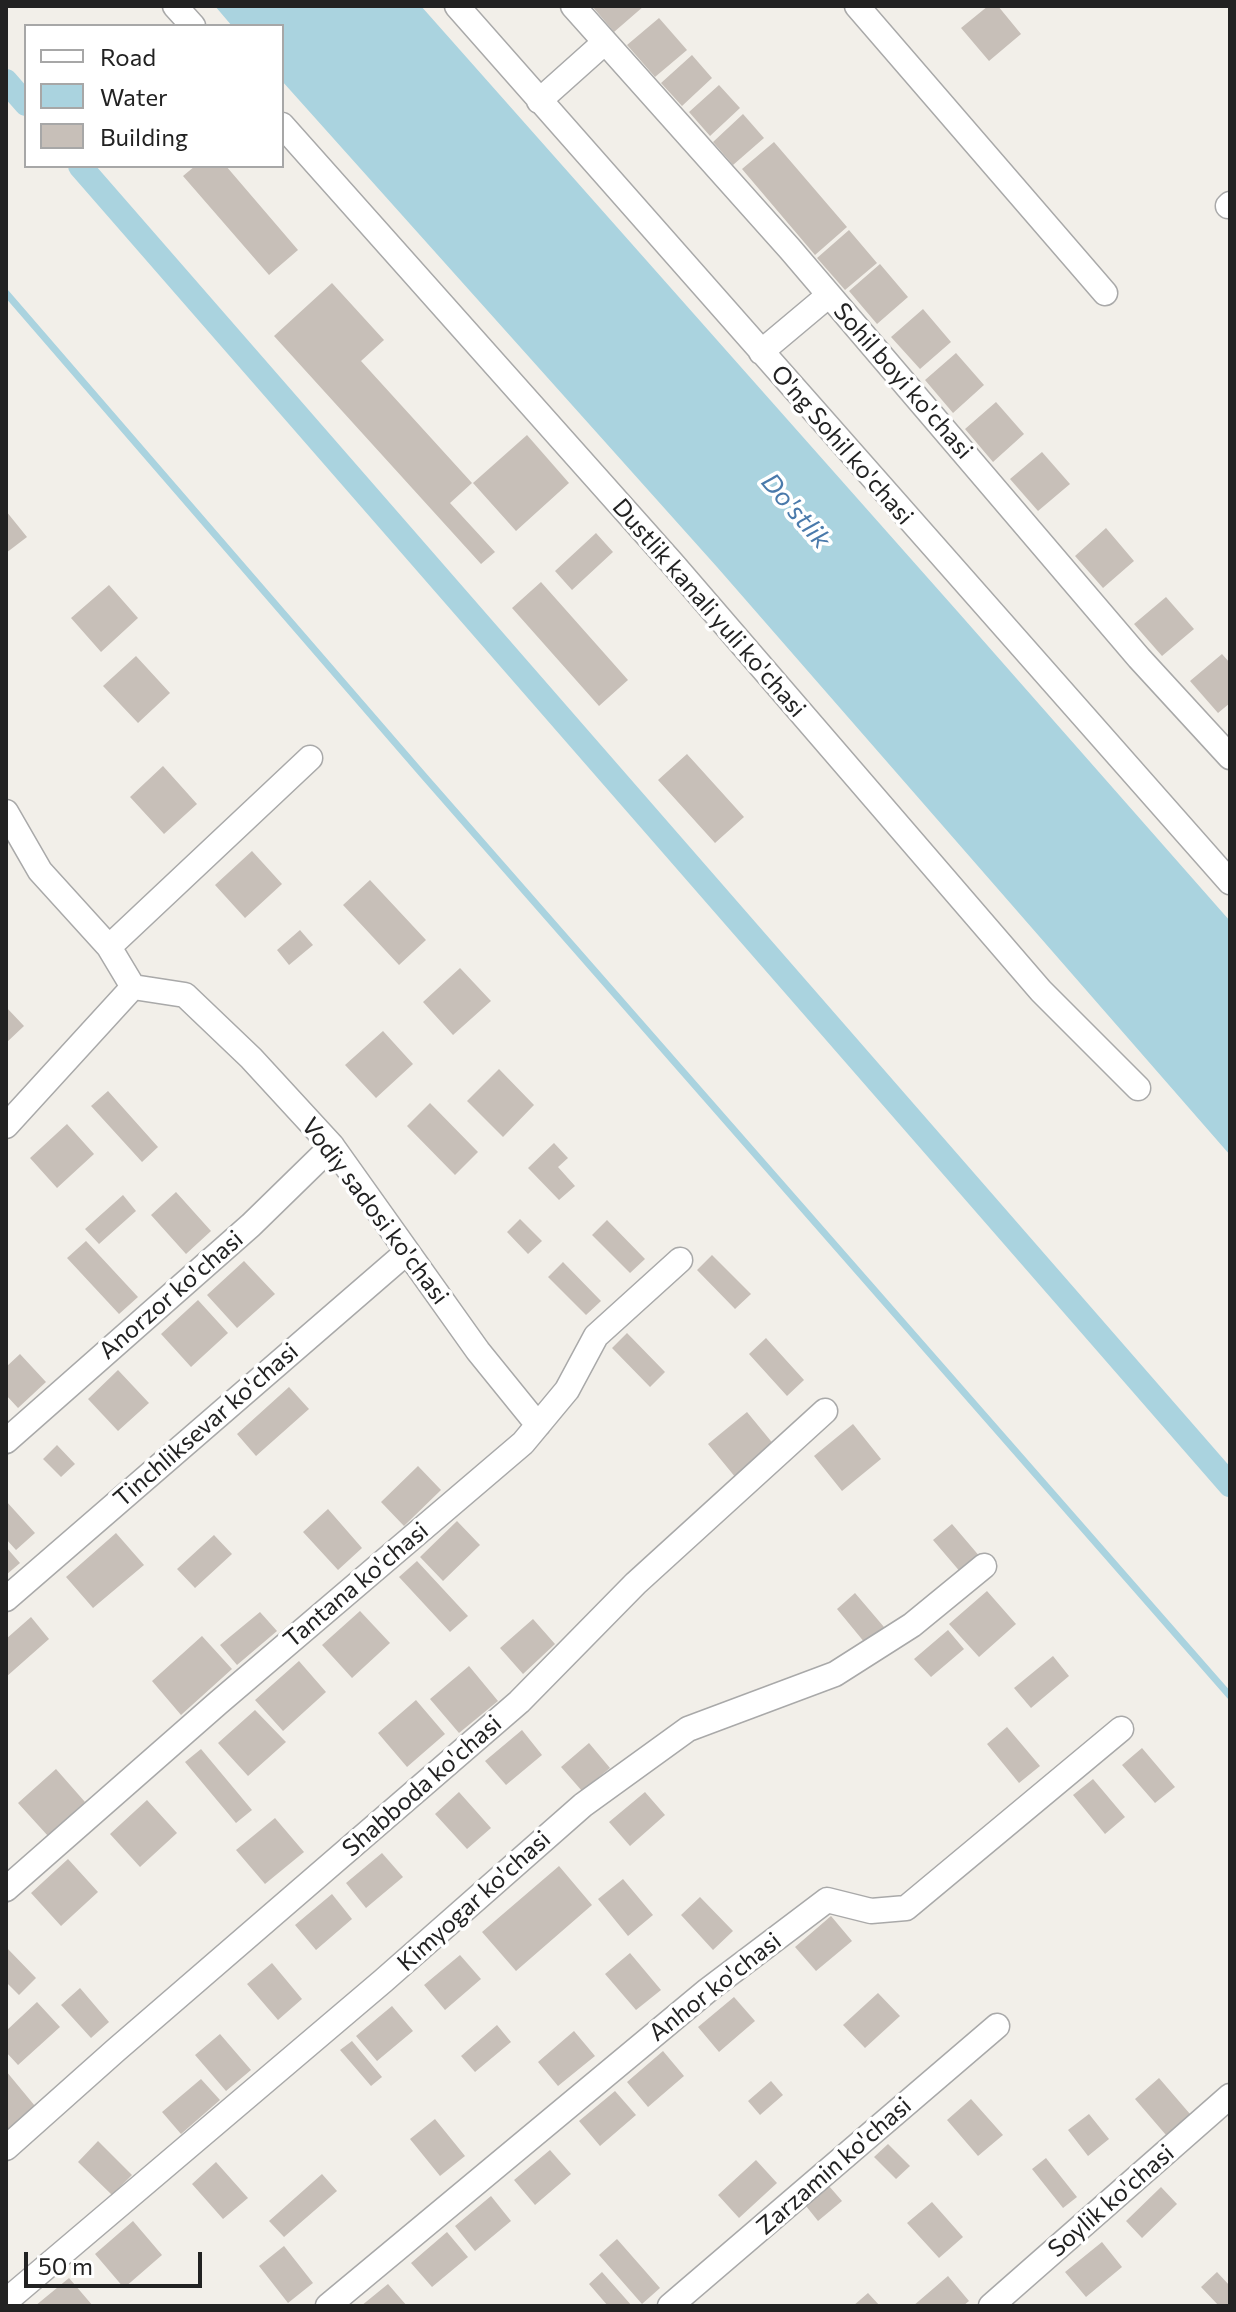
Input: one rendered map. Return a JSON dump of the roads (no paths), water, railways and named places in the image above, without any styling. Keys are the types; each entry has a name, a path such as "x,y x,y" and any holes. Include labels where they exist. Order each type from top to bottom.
{"street":[{"path":"175,6 191,24"},
{"name":"O'ng Sohil ko'chasi","path":"457,6 1230,882"},
{"name":"Sohil boyi ko'chasi","path":"573,6 829,295 1139,658 1230,757"},
{"path":"857,6 1105,293"},
{"path":"539,101 605,42"},
{"name":"Dustlik kanali yuli ko'chasi","path":"284,127 672,563 1041,991 1138,1088"},
{"path":"761,352 829,295"},
{"path":"109,947 310,758"},
{"path":"6,812 40,871 109,947 133,987 6,1126"},
{"name":"Vodiy sadosi ko'chasi","path":"133,987 185,995 251,1058 332,1146 478,1351 538,1425"},
{"name":"Anorzor ko'chasi","path":"6,1441 251,1225 332,1146"},
{"name":"Tinchliksevar ko'chasi","path":"6,1599 407,1252"},
{"name":"Tantana ko'chasi","path":"6,1889 523,1443 567,1390 596,1336 680,1260"},
{"name":"Shabboda ko'chasi","path":"6,2148 519,1702 636,1583 825,1411"},
{"name":"Kimyogar ko'chasi","path":"6,2301 383,1981 583,1805 688,1729 835,1674 912,1625 984,1566"},
{"name":"Anhor ko'chasi","path":"328,2306 708,1990 827,1900 871,1911 906,1908 1121,1729"},
{"name":"Zarzamin ko'chasi","path":"670,2306 997,2026"},
{"name":"Soylik ko'chasi","path":"991,2306 1230,2096"}],"water":[{"name":"Do'stlik","path":"215,6 421,6 958,612 1230,921 1230,1155 717,567 284,83 284,24 230,24"}],"waterway":[{"path":"6,81 24,102"},
{"path":"82,168 1230,1485"},
{"path":"6,293 423,775 1230,1696"}]}
